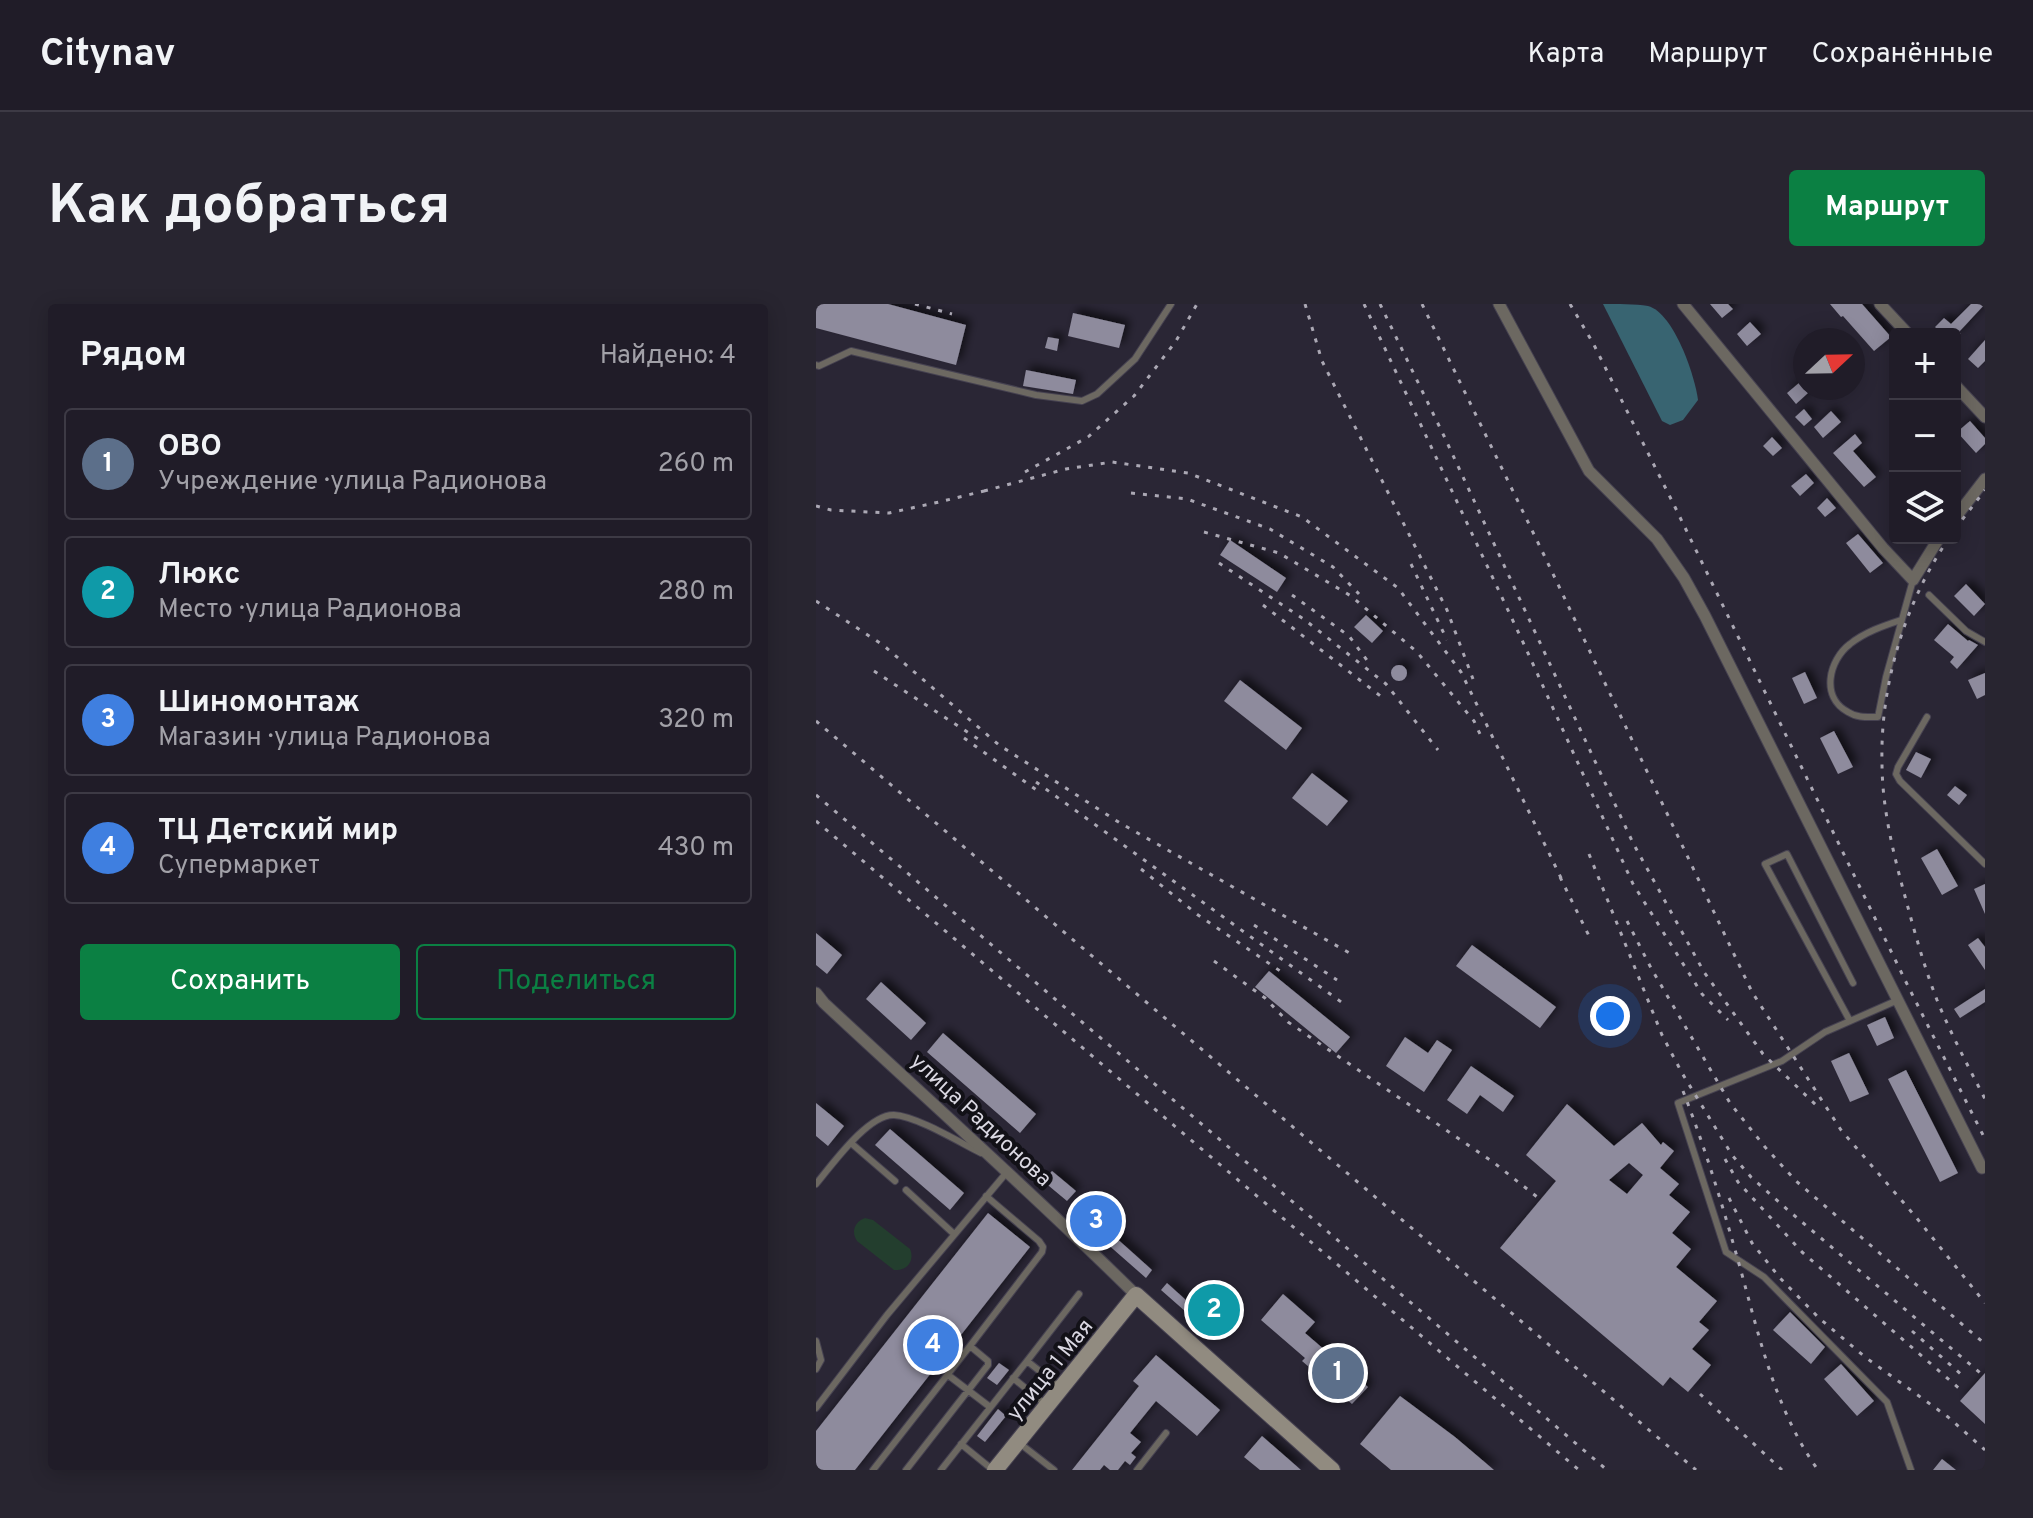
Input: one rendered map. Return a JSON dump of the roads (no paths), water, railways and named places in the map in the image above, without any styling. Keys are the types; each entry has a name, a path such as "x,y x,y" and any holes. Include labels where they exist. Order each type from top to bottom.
{"street":[{"path":"1499,304 1589,471 1657,539 1684,578 1982,1168"},
{"path":"1683,304 1883,548 1913,580 1935,544"},
{"path":"1880,304 1902,328"},
{"path":"1961,391 1985,417"},
{"path":"1961,510 1985,479"},
{"name":"улица Радионова","path":"819,1001 1075,1234 1136,1295 1332,1470"},
{"name":"улица 1 Мая","path":"994,1470 1136,1295"}],"lane":[{"path":"816,365 851,351 1036,395 1082,401 1097,394 1135,359 1171,304"},
{"path":"1901,620 1877,628 1851,643 1836,660 1830,676 1830,690 1845,711 1858,717 1878,717 1913,580"},
{"path":"1929,595 1966,631 1985,642"},
{"path":"1927,717 1896,774 1985,864"},
{"path":"1850,1021 1765,864 1787,854 1853,983"},
{"path":"1898,1000 1825,1032 1782,1061 1678,1103 1726,1252 1764,1277 1887,1402 1911,1470"},
{"path":"816,1184 862,1131 891,1114 913,1119 991,1158"},
{"path":"851,1143 895,1181"},
{"path":"816,1408 887,1315 1007,1172"},
{"path":"906,1190 954,1234"},
{"path":"873,1470 1042,1252 1039,1241 986,1196"},
{"path":"941,1470 1079,1294"},
{"path":"816,1341 821,1360 816,1369"},
{"path":"906,1470 988,1365 988,1361 970,1346"},
{"path":"1027,1361 1061,1388"},
{"path":"948,1375 990,1407"},
{"path":"1013,1378 1047,1405"},
{"path":"1137,1470 1166,1433"},
{"path":"1018,1442 1054,1470"},
{"path":"961,1444 994,1470"}],"water":[{"path":"1603,304 1648,306 1666,320 1688,362 1698,400 1683,420 1670,425 1662,421"}],"railway":[{"path":"915,304 952,314"},
{"path":"1025,472 1088,437 1134,396 1176,341 1197,304"},
{"path":"1305,304 1322,361 1447,610 1473,679"},
{"path":"1364,304 1633,884 1702,994 1728,1020"},
{"path":"1380,304 1633,843 1704,972 1763,1054 1818,1107"},
{"path":"1422,304 1752,992 1841,1130 1985,1303"},
{"path":"1570,304 1593,343 1675,507 1985,1139"},
{"path":"984,491 1066,469 1112,462 1188,473 1302,517 1398,588 1461,672 1564,884"},
{"path":"816,506 831,510 889,513 992,487"},
{"path":"1961,521 1985,490"},
{"path":"1131,493 1187,499 1270,529 1333,567 1359,594"},
{"path":"1204,532 1279,553 1351,596 1417,652 1474,721 1480,734"},
{"path":"1945,544 1920,589 1898,645 1885,704 1882,779 1892,842 1923,959 1942,1013 1985,1099"},
{"path":"1219,563 1305,620 1386,684 1438,750"},
{"path":"1411,564 1447,640"},
{"path":"1292,595 1349,636 1369,663"},
{"path":"816,601 883,645 999,745 1120,823 1353,955"},
{"path":"1263,605 1383,698"},
{"path":"874,671 978,739"},
{"path":"816,721 1696,1470"},
{"path":"964,738 1042,794"},
{"path":"1036,782 1344,1004"},
{"path":"816,795 1607,1470"},
{"path":"816,821 1579,1470"},
{"path":"1589,854 1662,1035 1732,1155 1789,1211 1985,1377"},
{"path":"1141,869 1198,915 1286,975"},
{"path":"1560,877 1591,940"},
{"path":"1627,921 1730,1103 1765,1147 1796,1181 1985,1344"},
{"path":"1254,925 1337,980"},
{"path":"1214,961 1265,998 1288,1022 1493,1162 1541,1200"},
{"path":"1683,1091 1714,1180 1771,1374 1791,1424 1818,1470"},
{"path":"1725,1159 1738,1182 1802,1252 1961,1390"},
{"path":"1729,1198 1752,1243 1780,1278 1819,1318 1865,1357 1948,1417 1985,1450"},
{"path":"1912,1331 1963,1376"},
{"path":"1700,1394 1782,1470"}],"place":[{"name":"Шиномонтаж","path":"1096,1221"},
{"name":"Люкс","path":"1214,1310"},
{"name":"ТЦ Детский мир","path":"933,1345"},
{"name":"OBO","path":"1338,1373"}]}
